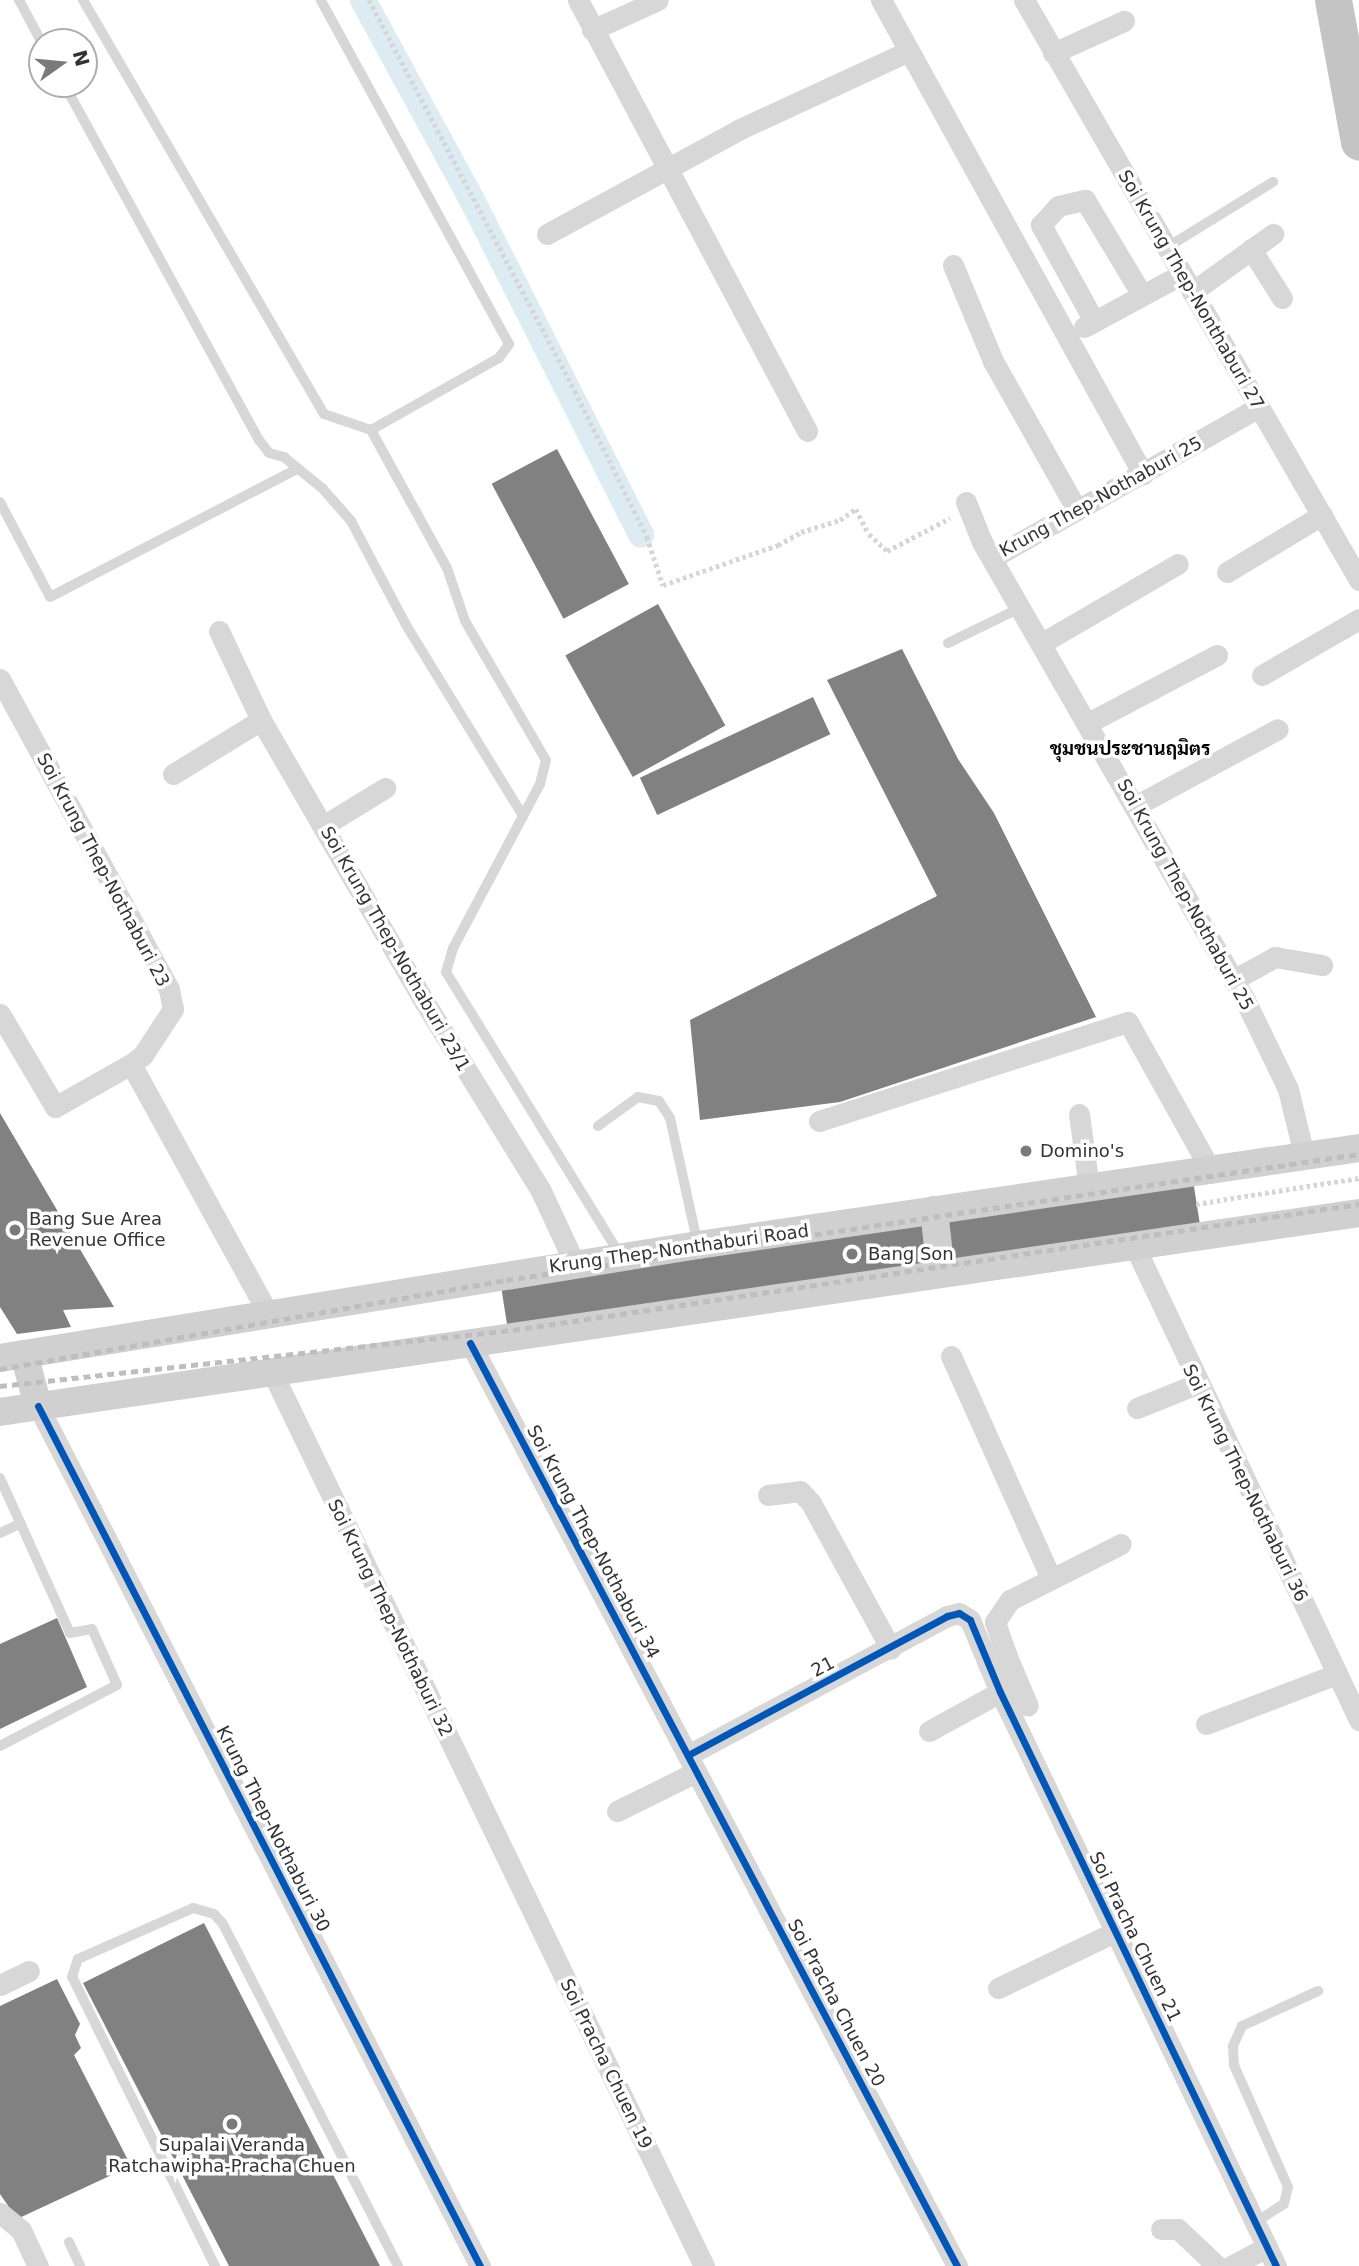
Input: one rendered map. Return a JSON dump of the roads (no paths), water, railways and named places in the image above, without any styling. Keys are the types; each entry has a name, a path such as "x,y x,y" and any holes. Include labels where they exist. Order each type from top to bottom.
{"highway":[{"path":"1333,0 1359,142"}],"main road":[{"name":"Krung Thep-Nonthaburi Road","path":"12,1356 698,1245 1359,1148"},
{"path":"934,1210 941,1273"},
{"path":"0,1412 1359,1213"},
{"path":"12,1356 38,1406"}],"street":[{"path":"578,0 807,431"},
{"path":"592,30 658,0"},
{"path":"881,0 1070,335 1143,474"},
{"name":"Soi Krung Thep-Nonthaburi 27","path":"1024,0 1359,580"},
{"path":"1053,53 1124,21"},
{"path":"547,234 666,168 909,51"},
{"path":"1094,321 1043,231 1043,219 1058,206 1085,200 1142,295"},
{"path":"1070,335 1142,295 1187,283 1251,249 1273,233"},
{"path":"1251,249 1282,298"},
{"path":"953,265 993,361 1077,510"},
{"name":"Krung Thep-Nothaburi 25","path":"1022,607 992,558 1259,407"},
{"path":"960,509 992,558"},
{"path":"1227,572 1322,515"},
{"path":"1042,643 1178,564"},
{"name":"Soi Krung Thep-Nothaburi 25","path":"1022,607 1233,980 1288,1089 1304,1155"},
{"path":"1262,675 1359,619"},
{"name":"Soi Krung Thep-Nothaburi 23/1","path":"219,631 261,720 422,998 540,1189 576,1264"},
{"path":"1088,723 1217,655"},
{"name":"Soi Krung Thep-Nothaburi 23","path":"0,679 169,989 173,1009 143,1055 55,1107 0,1014"},
{"path":"173,774 261,720"},
{"path":"1135,806 1278,729"},
{"path":"323,826 385,789"},
{"path":"1233,980 1275,957 1322,965"},
{"path":"819,1121 1128,1022 1209,1169"},
{"path":"131,1064 268,1314"},
{"path":"1079,1114 1090,1187"},
{"name":"Soi Krung Thep-Nothaburi 36","path":"1134,1245 1197,1384 1359,1720"},
{"name":"Soi Krung Thep-Nothaburi 34","path":"470,1343 692,1764"},
{"path":"951,1356 1051,1579"},
{"name":"Soi Krung Thep-Nothaburi 32","path":"272,1374 507,1861"},
{"path":"1137,1408 1197,1384"},
{"name":"Krung Thep-Nothaburi 30","path":"38,1406 481,2266"},
{"path":"768,1495 800,1491 811,1503 891,1649"},
{"path":"1028,1706 997,1659 995,1622 998,1614 1010,1600 1121,1544"},
{"name":"21","path":"617,1811 692,1764 947,1616 959,1613 970,1620"},
{"name":"Soi Pracha Chuen 21","path":"970,1620 997,1659 1000,1692 1272,2257"},
{"path":"1206,1724 1337,1674"},
{"path":"929,1731 1000,1692"},
{"name":"Soi Pracha Chuen 20","path":"692,1764 957,2266"},
{"name":"Soi Pracha Chuen 19","path":"507,1861 704,2266"},
{"path":"999,1988 1115,1932"},
{"path":"0,1985 29,1971"},
{"path":"0,2213 21,2230 38,2266"},
{"path":"1161,2229 1178,2229 1217,2266"},
{"path":"1230,2266 1272,2257"}],"lane":[{"path":"19,0 34,28"},
{"path":"83,0 324,414 334,421 371,430 499,358 508,349 508,338 321,0"},
{"path":"72,98 259,440 269,453 284,457 323,489 351,521 406,625 523,816"},
{"path":"1167,248 1273,182"},
{"path":"371,430 447,568 465,621 546,760 523,816 453,948 446,972 622,1258"},
{"path":"0,502 50,597 297,469"},
{"path":"948,643 1022,607"},
{"path":"598,1126 638,1097 659,1101 670,1118 698,1245"},
{"path":"0,1478 70,1633 91,1628 117,1688 0,1746"},
{"path":"0,1532 21,1523"},
{"path":"215,2266 72,1976 78,1959 193,1908 214,1914 222,1924 398,2266"},
{"path":"1256,2222 1283,2204 1288,2187 1234,2065 1233,2046 1242,2026 1318,1991"},
{"path":"69,2242 80,2266"}],"waterway":[{"path":"363,0 472,200 641,535"}],"railway":[{"path":"0,1369 506,1280 1359,1154"},
{"path":"0,1386 513,1330 1359,1204"}],"place":[{"name":"Domino's","path":"1026,1151"},
{"name":"Bang Sue Area Revenue Office","path":"15,1230"},
{"name":"Bang Son","path":"852,1254"},
{"name":"Supalai Veranda Ratchawipha-Pracha Chuen","path":"232,2124"}],"district":[{"name":"ชุมชนประชานฤมิตร","path":"1130,749"}]}
